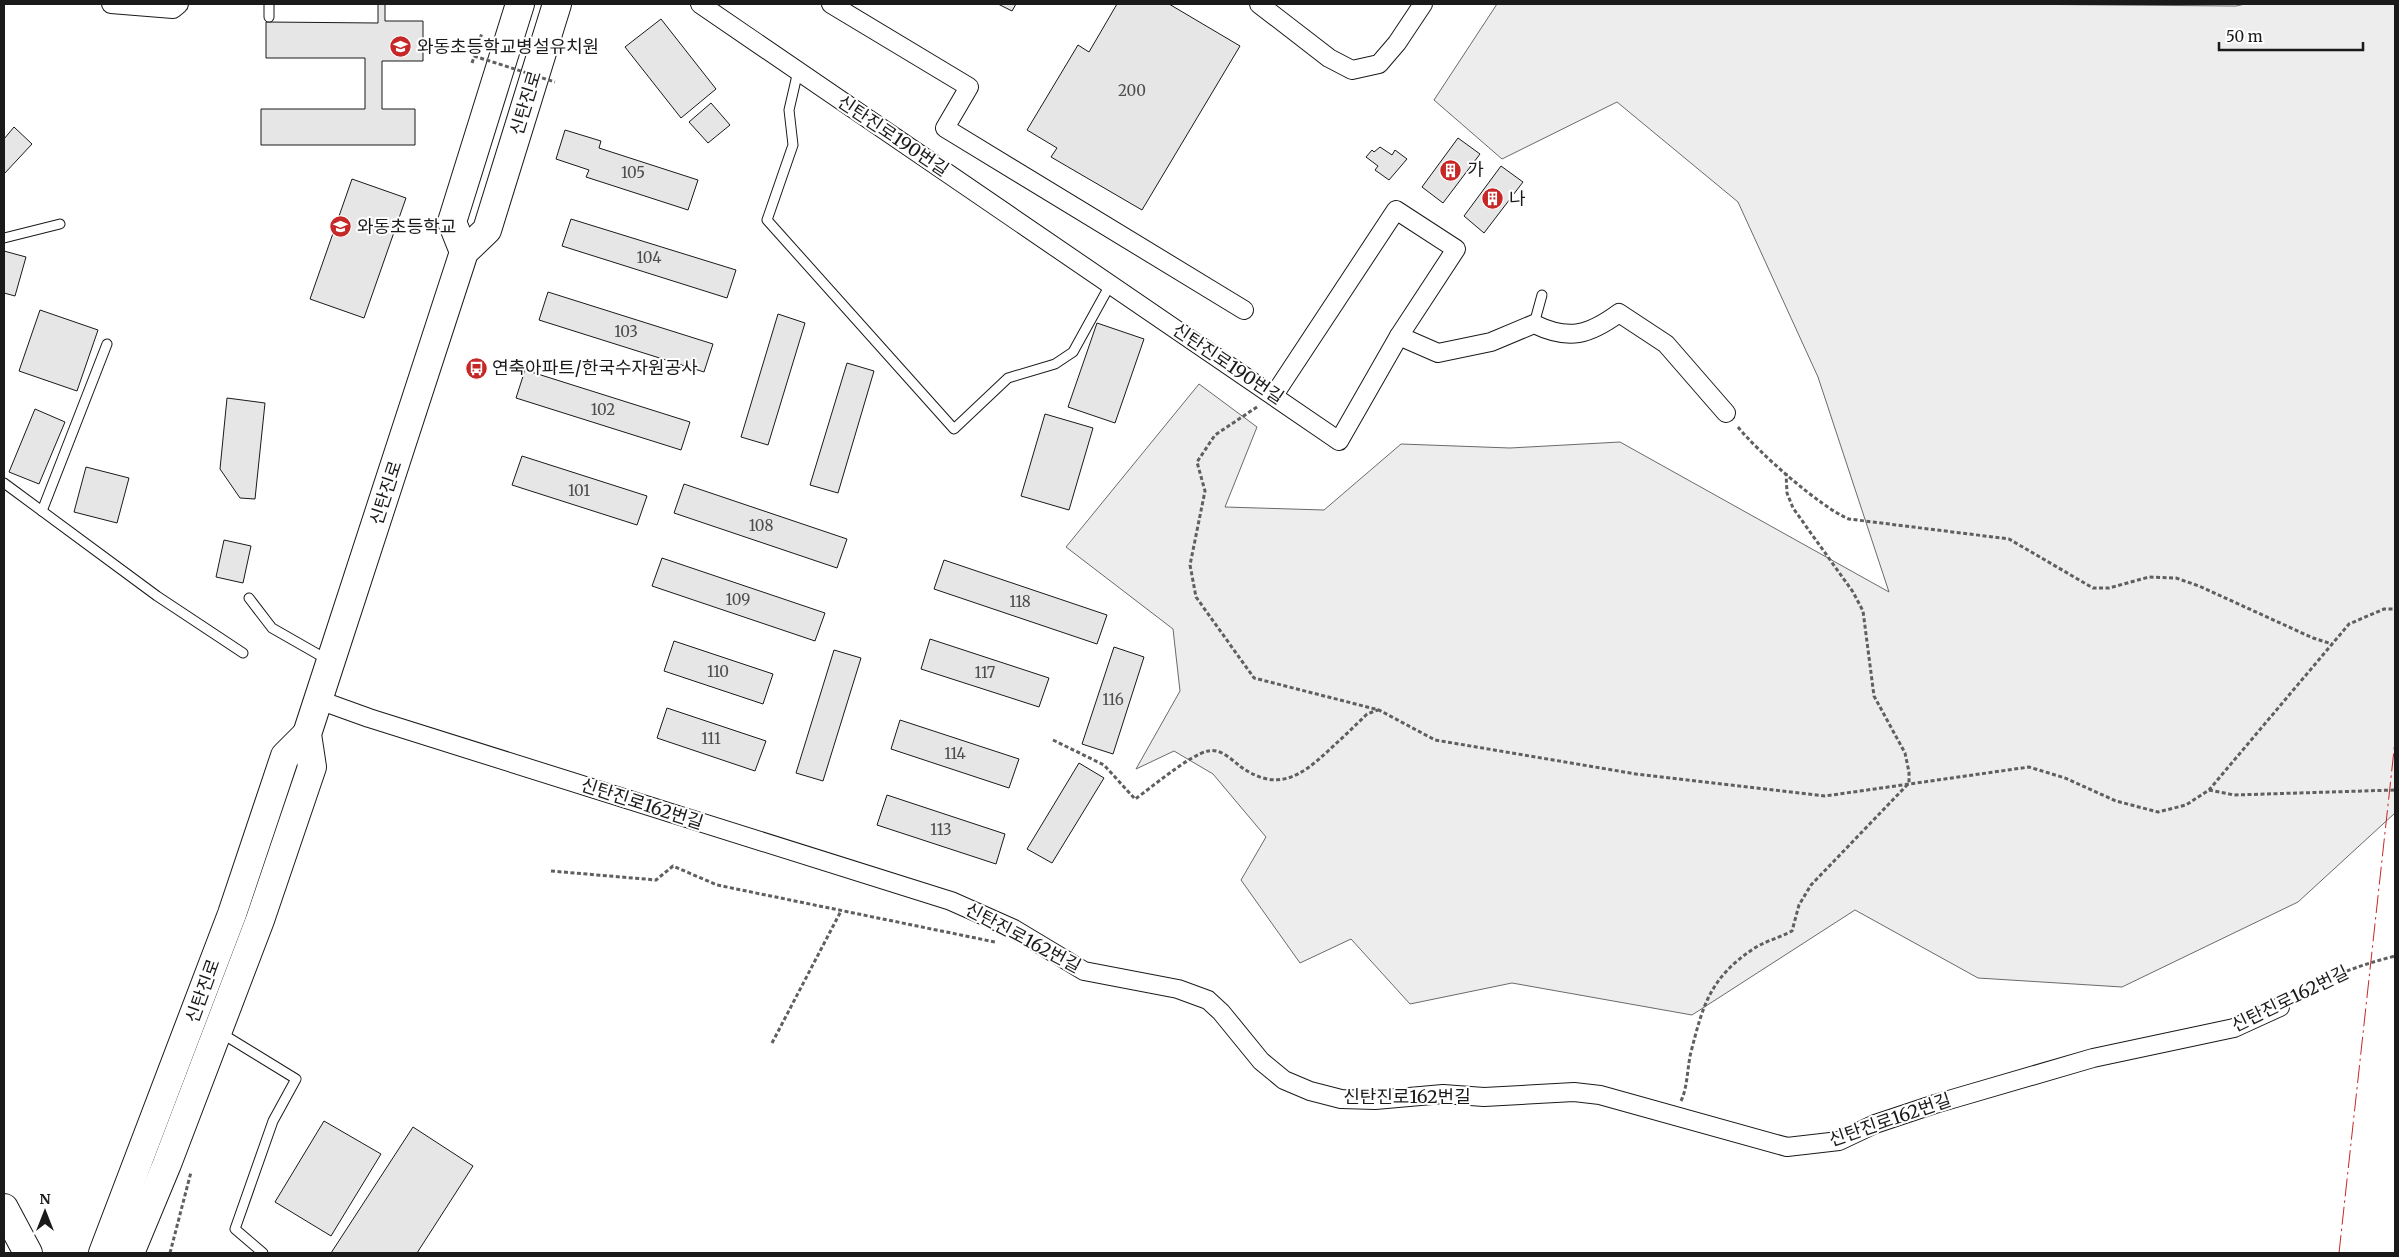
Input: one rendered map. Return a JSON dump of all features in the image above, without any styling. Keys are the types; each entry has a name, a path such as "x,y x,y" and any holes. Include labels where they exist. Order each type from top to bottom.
{"main road":[{"name":"신탄진로","path":"464,252 452,222 520,4"},
{"name":"신탄진로","path":"130,1253 218,1032 260,920 312,767 307,734 330,662 464,252 487,230 557,4"},
{"name":"신탄진로","path":"103,1253 232,914 285,756 307,734"},
{"path":"4,1208 28,1253"}],"street":[{"path":"112,4 176,6"},
{"name":"신탄진로190번길","path":"700,4 1339,441 1399,336"},
{"path":"831,4 969,88 945,128 1244,310"},
{"path":"1259,4 1329,58 1352,70 1379,64 1397,43 1423,4"},
{"path":"1274,395 1396,210 1456,249 1399,336 1438,353 1491,342 1534,324 1554,334 1584,333 1603,325 1619,313 1666,344 1726,412"},
{"name":"신탄진로162번길","path":"318,700 951,901 1014,929 1084,971 1178,988 1208,1000 1221,1012 1261,1061 1284,1080 1310,1092 1341,1099 1375,1100 1423,1095 1484,1097 1574,1092 1600,1095 1681,1116 1786,1147 1839,1141 1875,1124 1935,1104 2092,1058 2234,1028 2280,1007"}],"lane":[{"path":"269,4 269,18"},
{"path":"798,71 789,110 793,145 767,220 954,430 1008,378 1055,364 1073,352 1110,285"},
{"path":"4,238 60,224"},
{"path":"1534,324 1542,295"},
{"path":"42,511 107,344"},
{"path":"4,483 157,596 243,653"},
{"path":"249,598 272,628 330,662"},
{"path":"218,1032 296,1079 273,1121 235,1229 263,1253"}],"path":[{"path":"472,63 482,32"},
{"path":"474,56 555,82"},
{"path":"1274,395 1216,435 1197,462 1205,490 1190,565 1196,597 1254,678 1379,710 1435,740 1636,774 1825,796 2029,767 2065,778 2116,801 2158,812 2186,805 2209,790 2349,624 2384,609 2395,609"},
{"path":"1726,412 1748,438 1786,473 1831,509 1849,519 2008,540 2093,588 2108,588 2149,577 2188,581 2313,638 2332,644"},
{"path":"1681,1116 1680,1103 1686,1090 1686,1070 1701,1014 1710,991 1752,950 1792,931 1799,905 1811,885 1909,783 1905,753 1874,696 1863,611 1853,592 1793,508 1787,493 1786,473"},
{"path":"1053,740 1104,765 1135,799 1193,758 1210,750 1223,754 1250,773 1261,778 1280,780 1294,778 1311,767 1367,714 1379,710"},
{"path":"2209,790 2234,796 2395,790"},
{"path":"551,871 656,880 673,866 717,885 996,942"},
{"path":"772,1044 841,911"},
{"name":"신탄진로162번길","path":"2280,1007 2322,980 2360,965 2395,956"}],"shaded area":[{"path":"1497,4 2236,6 2245,4 2395,4 2395,813 2298,902 2122,987 1978,978 1855,910 1692,1015 1512,983 1410,1004 1351,939 1300,963 1241,880 1266,837 1213,774 1174,751 1136,769 1180,691 1173,629 1066,547 1199,384 1257,427 1225,507 1324,510 1401,444 1510,448 1620,442 1889,592 1818,377 1738,202 1617,102 1502,159 1434,100"}],"building":[{"path":"378,4 385,4 385,21 423,21 423,61 382,61 382,109 415,109 415,145 261,145 261,109 365,109 365,58 266,58 266,22 378,23"},
{"path":"998,4 1016,4 1012,11"},
{"path":"1117,4 1169,4 1240,46 1142,210 1051,157 1057,148 1027,130 1078,45 1089,52"},
{"path":"661,19 716,89 681,118 625,47"},
{"path":"711,103 730,125 708,143 689,122"},
{"path":"14,127 32,144 4,174 4,139"},
{"path":"565,130 601,141 599,148 698,180 688,210 586,177 589,170 556,159"},
{"name":"가","path":"1458,138 1480,154 1443,203 1422,187"},
{"path":"1380,147 1392,155 1395,150 1407,159 1389,180 1375,170 1378,166 1366,157 1372,150 1374,152"},
{"name":"나","path":"1501,166 1523,182 1484,233 1464,216"},
{"path":"352,179 406,198 364,318 310,299"},
{"path":"571,219 736,270 727,298 562,246"},
{"path":"4,251 26,257 15,296 4,293"},
{"path":"548,292 713,344 704,372 539,320"},
{"path":"40,310 98,330 77,391 19,371"},
{"path":"778,314 805,323 768,445 741,437"},
{"path":"1097,323 1144,339 1115,423 1068,407"},
{"path":"847,363 874,371 838,493 810,485"},
{"path":"525,370 690,422 681,450 516,398"},
{"path":"227,398 265,403 255,499 240,498 220,469"},
{"path":"35,409 65,422 39,484 9,472"},
{"path":"1045,414 1093,428 1069,510 1021,496"},
{"path":"522,456 647,496 637,525 512,485"},
{"path":"86,467 129,478 117,523 74,512"},
{"path":"684,484 847,539 837,568 674,513"},
{"path":"224,540 251,546 243,583 216,577"},
{"path":"662,558 825,613 815,641 652,586"},
{"path":"944,560 1107,615 1097,644 934,589"},
{"path":"930,639 1049,678 1039,707 921,669"},
{"path":"674,641 773,674 763,704 664,671"},
{"path":"1114,647 1144,657 1113,754 1082,744"},
{"path":"834,650 861,658 823,781 796,773"},
{"path":"667,708 766,741 755,771 657,738"},
{"path":"900,720 1019,759 1009,788 891,749"},
{"path":"1079,763 1104,778 1052,863 1027,849"},
{"path":"887,795 1005,834 996,864 877,825"},
{"path":"324,1121 381,1154 331,1236 275,1202"},
{"path":"413,1127 473,1166 417,1253 331,1253"}],"power":[{"path":"2339,1253 2395,741"}],"place":[{"name":"와동초등학교병설유치원","path":"401,47"},
{"name":"가","path":"1451,170"},
{"name":"나","path":"1493,199"},
{"name":"와동초등학교","path":"341,227"},
{"name":"연축아파트/한국수자원공사","path":"476,368"}]}
